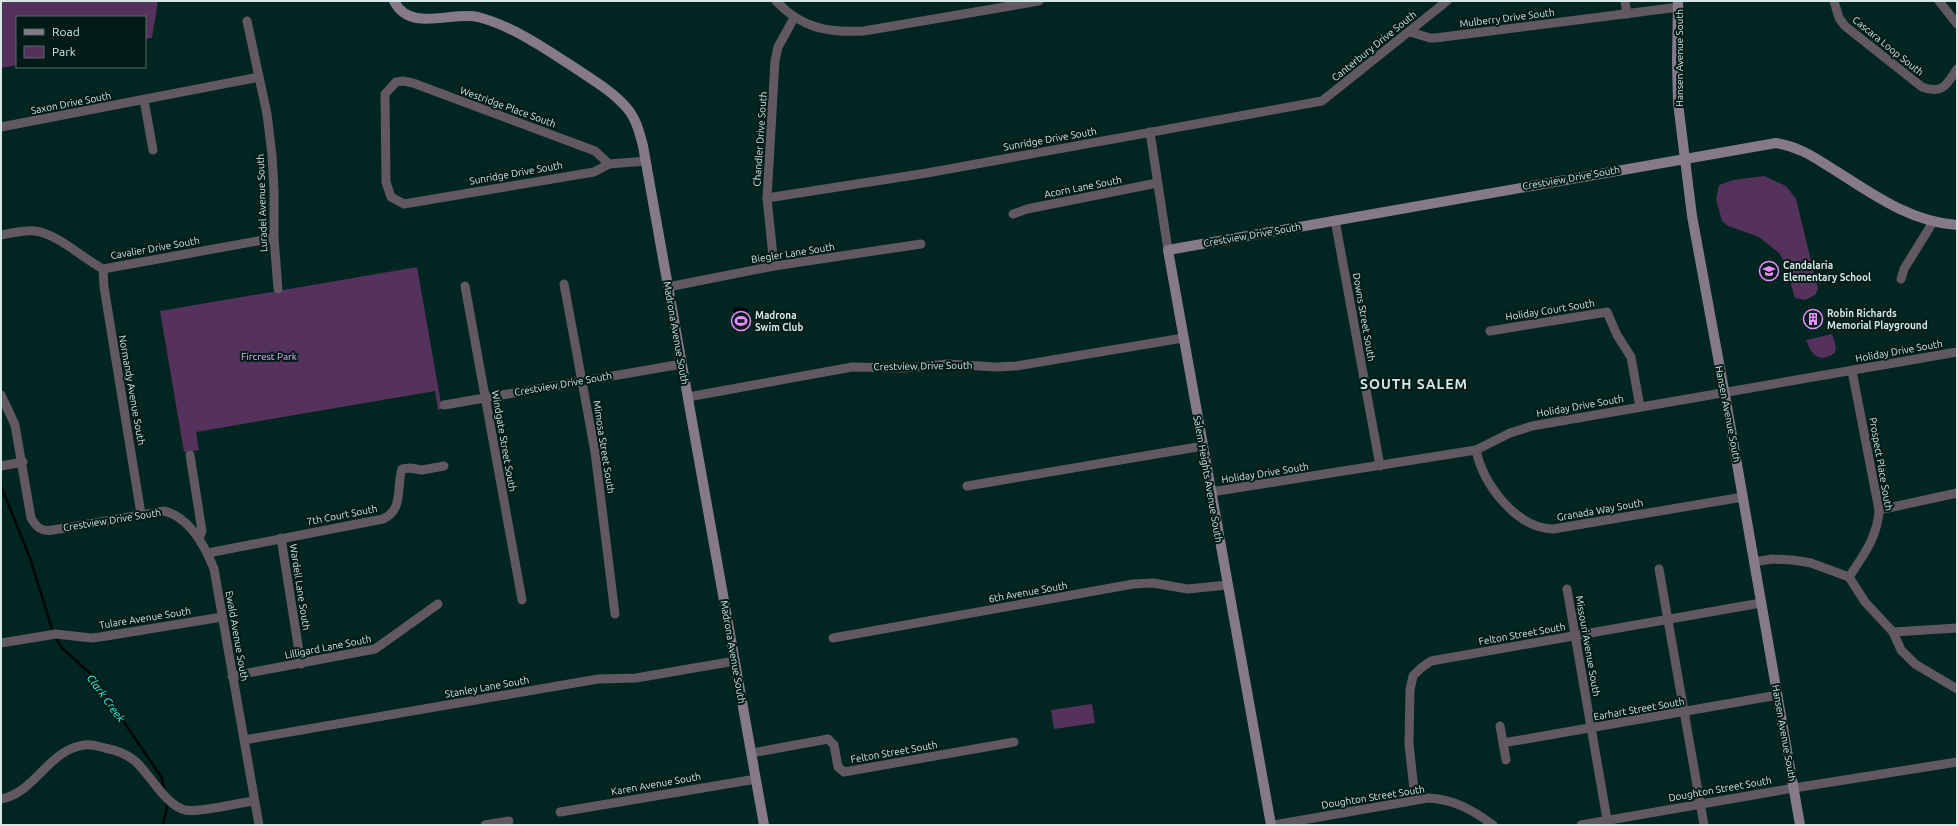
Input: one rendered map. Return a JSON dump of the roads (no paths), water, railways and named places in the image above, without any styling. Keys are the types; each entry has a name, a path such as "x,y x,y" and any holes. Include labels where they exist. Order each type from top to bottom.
{"street":[{"name":"Madrona Avenue South","path":"394,1 400,11 411,17 426,19 468,16 478,18 516,32 542,46 608,90 626,107 638,127 646,161 764,825"},
{"path":"776,1 794,18 832,31 864,31 1038,1"},
{"name":"Canterbury Drive South","path":"1334,93 1448,1"},
{"path":"1625,1 1627,14"},
{"name":"Cascara Loop South","path":"1834,1 1839,18 1845,26 1922,87 1931,91 1939,90 1947,85 1957,68"},
{"path":"1939,1 1957,24"},
{"name":"Mulberry Drive South","path":"1410,32 1435,38 1627,14 1678,4"},
{"name":"Hansen Avenue South","path":"1678,4 1678,103 1692,216 1762,603 1800,825"},
{"name":"Chandler Drive South","path":"774,266 767,198 775,61 780,42 794,18"},
{"name":"Luradel Avenue South","path":"247,21 267,114 272,155 274,238 278,289"},
{"name":"Saxon Drive South","path":"1,127 259,77"},
{"name":"Westridge Place South","path":"391,197 386,182 385,94 396,82 403,81 413,83 588,148 595,151 609,164"},
{"name":"Sunridge Drive South","path":"767,198 927,173 1315,103 1322,101 1334,93"},
{"path":"144,100 153,150"},
{"name":"Salem Heights Avenue South","path":"1150,132 1183,338 1271,825"},
{"name":"Crestview Drive South","path":"1168,250 1763,144 1776,143 1787,144 1801,149 1897,208 1933,222 1957,225"},
{"name":"Sunridge Drive South","path":"391,197 404,204 594,172 609,164 646,161"},
{"name":"Acorn Lane South","path":"1013,214 1027,209 1157,183"},
{"name":"Downs Street South","path":"1335,220 1380,466"},
{"path":"1901,279 1904,269 1933,222"},
{"name":"Cavalier Drive South","path":"1,235 25,231 44,233 55,238 103,269 274,238"},
{"name":"Biegler Lane South","path":"668,287 774,266 921,244"},
{"name":"Normandy Avenue South","path":"103,269 104,287 141,514"},
{"name":"Mimosa Street South","path":"564,284 595,452 615,614"},
{"name":"Windgate Street South","path":"464,286 522,600"},
{"name":"Holiday Court South","path":"1490,331 1608,312 1617,335 1631,357 1640,407"},
{"name":"Crestview Drive South","path":"688,397 852,367 906,368 948,364 996,367 1016,366 1183,338"},
{"name":"Holiday Drive South","path":"1211,492 1476,450 1510,433 1532,426 1957,352"},
{"name":"Crestview Drive South","path":"444,405 582,380 682,364"},
{"name":"Prospect Place South","path":"1848,577 1869,547 1879,524 1879,510 1852,371"},
{"path":"1,395 10,411 15,425 23,462 1,466"},
{"path":"967,486 1203,446"},
{"name":"Granada Way South","path":"1476,450 1482,470 1502,502 1528,523 1542,528 1553,529 1743,497"},
{"path":"190,455 202,531 199,538"},
{"name":"Crestview Drive South","path":"23,462 31,518 40,529 46,531 53,530 157,512 171,513 183,520 199,538"},
{"name":"7th Court South","path":"208,553 383,519 391,514 397,504 402,469 422,470 444,466"},
{"path":"1879,510 1957,493"},
{"name":"Ewald Avenue South","path":"199,538 208,553 214,569 259,825"},
{"name":"Wardell Lane South","path":"281,538 301,664"},
{"path":"1754,562 1794,560 1811,563 1848,577 1865,602 1893,632 1901,650 1915,664 1957,689"},
{"path":"1659,569 1704,825"},
{"name":"6th Avenue South","path":"833,638 1134,584 1153,584 1188,589 1227,584"},
{"name":"Missouri Avenue South","path":"1567,589 1608,823"},
{"name":"Felton Street South","path":"1415,800 1409,744 1409,708 1413,676 1431,661 1762,603"},
{"name":"Lilligard Lane South","path":"232,676 375,649 438,604"},
{"name":"Tulare Avenue South","path":"1,643 56,634 91,638 222,617"},
{"path":"1893,632 1957,628"},
{"name":"Stanley Lane South","path":"244,740 598,679 636,678 735,661"},
{"name":"Earhart Street South","path":"1503,743 1778,695"},
{"path":"1500,726 1506,760"},
{"name":"Felton Street South","path":"752,753 828,739 834,745 838,767 844,772 1014,742"},
{"path":"1,799 20,791 56,757 65,752 88,745 114,750 135,761 166,796 180,808 194,811 254,800"},
{"name":"Doughton Street South","path":"1582,825 1608,823 1700,804 1957,762"},
{"name":"Karen Avenue South","path":"560,812 756,779"},
{"name":"Doughton Street South","path":"1274,825 1428,798 1450,801 1461,805 1493,825"},
{"path":"485,825 509,821"}],"waterway":[{"name":"Clark Creek","path":"1,486 30,558 53,632"},
{"name":"Clark Creek","path":"55,637 62,648 92,675 162,778 164,791"},
{"name":"Clark Creek","path":"163,825 167,807 166,802"}],"place":[{"name":"Candalaria Elementary School","path":"1769,271"},
{"name":"Robin Richards Memorial Playground","path":"1813,319"},
{"name":"Madrona Swim Club","path":"741,321"}],"district":[{"name":"SOUTH SALEM","path":"1414,384"}],"park label":[{"name":"Fircrest Park","path":"269,356"}]}
